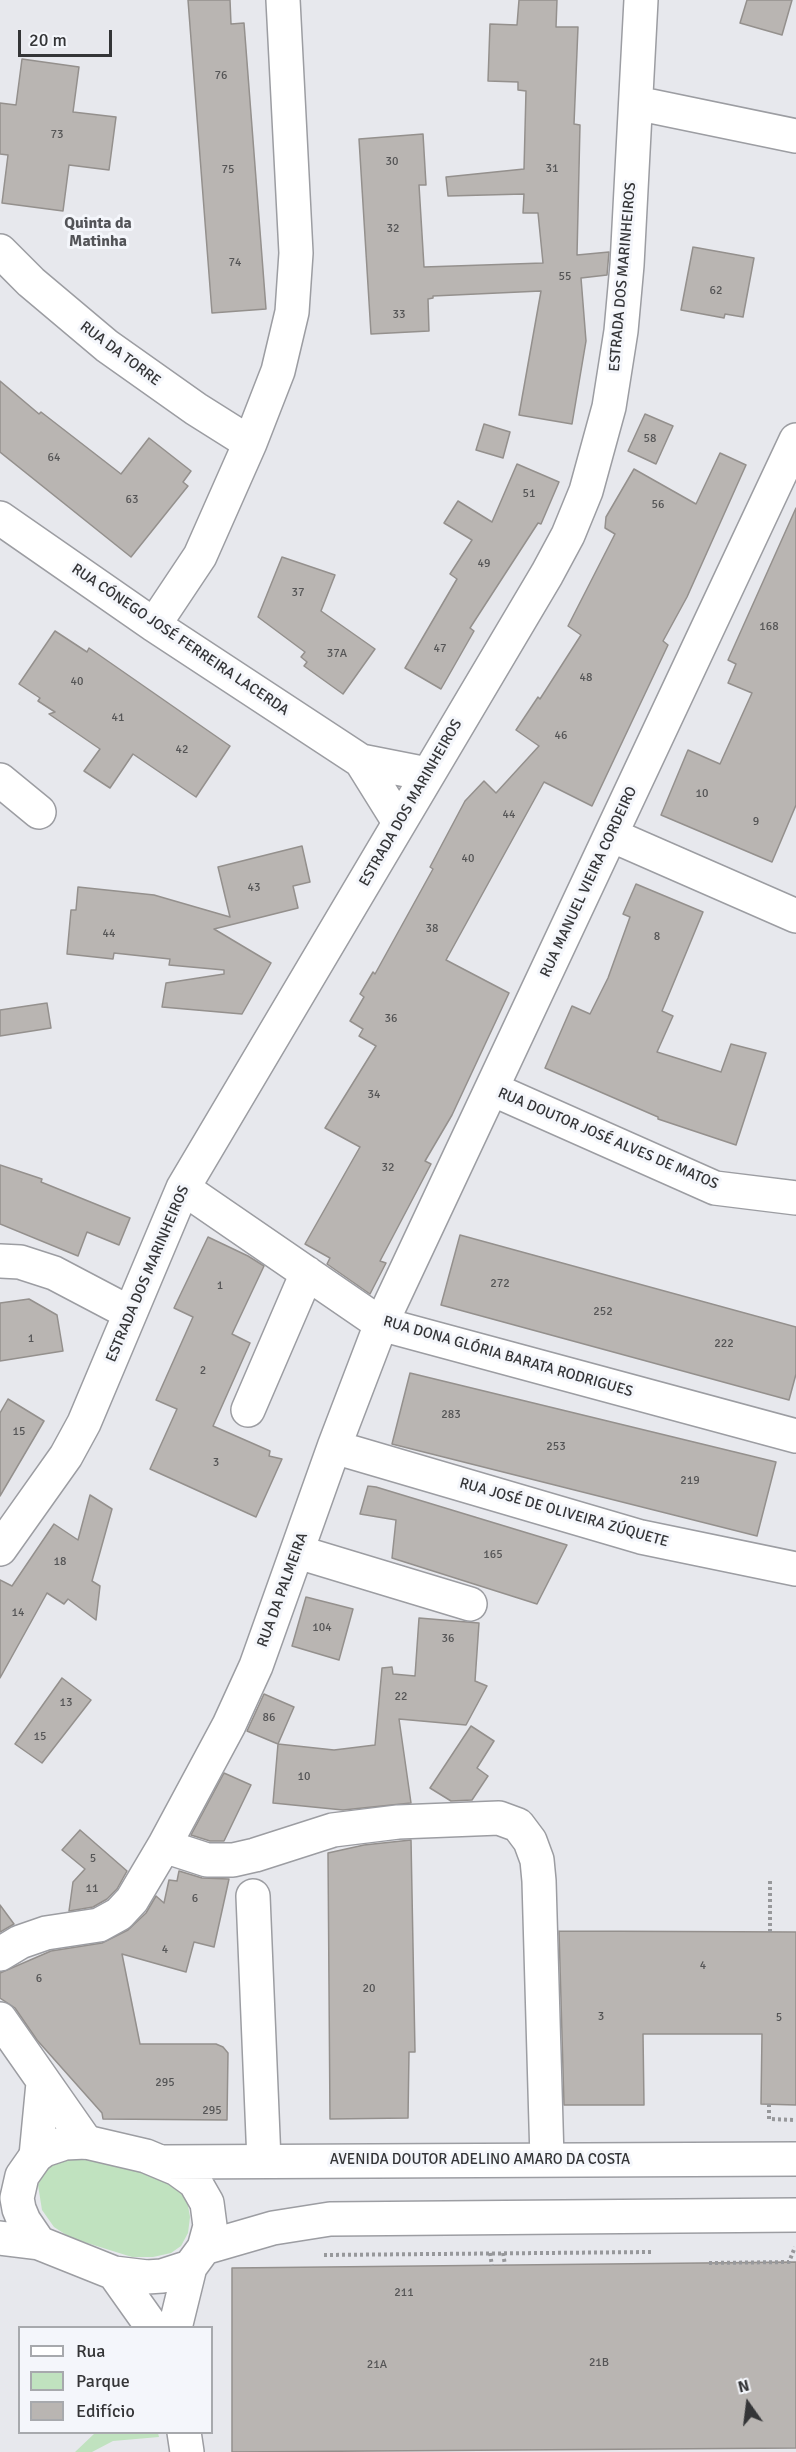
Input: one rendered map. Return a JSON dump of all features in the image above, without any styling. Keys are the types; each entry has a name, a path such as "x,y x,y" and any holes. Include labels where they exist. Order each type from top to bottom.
{"street":[{"path":"154,625 200,556 250,443 278,372 292,312 296,253 283,0"},
{"name":"ESTRADA DOS MARINHEIROS","path":"0,1549 66,1456 84,1423 183,1188 350,910 399,822 568,535 596,459 611,397 621,331 627,265 641,0"},
{"path":"636,103 796,136"},
{"name":"RUA DA TORRE","path":"0,251 106,346 196,409 250,443"},
{"name":"RUA MANUEL VIEIRA CORDEIRO","path":"381,1324 796,440"},
{"name":"RUA CÓNEGO JOSÉ FERREIRA LACERDA","path":"0,518 154,625 361,761 427,774"},
{"name":"RUA CÓNEGO JOSÉ FERREIRA LACERDA","path":"361,761 399,822"},
{"path":"0,780 39,812"},
{"path":"611,835 796,916"},
{"name":"RUA DOUTOR JOSÉ ALVES DE MATOS","path":"492,1089 716,1188 796,1198"},
{"name":"RUA DONA GLÓRIA BARATA RODRIGUES","path":"183,1188 381,1324 796,1436"},
{"path":"0,1261 20,1262 54,1273 130,1313"},
{"path":"248,1410 307,1273"},
{"name":"RUA DA PALMEIRA","path":"0,1954 20,1942 46,1933 99,1925 119,1914 132,1900 164,1846 229,1725 256,1666 334,1447 381,1324"},
{"name":"RUA JOSÉ DE OLIVEIRA ZÚQUETE","path":"334,1447 641,1537 796,1569"},
{"path":"298,1552 470,1604"},
{"path":"164,1846 207,1860 233,1860 333,1830 398,1822 499,1818 518,1825 530,1841 537,1860 539,1881 547,2159"},
{"path":"254,1896 264,2161"},
{"path":"0,2019 86,2142"},
{"path":"39,2243 19,2210 18,2187 21,2164 43,2083"},
{"path":"21,2164 65,2143 86,2142 164,2162 195,2182 207,2202 210,2226 197,2257 177,2326"},
{"name":"AVENIDA DOUTOR ADELINO AMARO DA COSTA","path":"164,2162 796,2159"},
{"path":"0,2238 39,2243 114,2272 147,2277 162,2276 197,2257 273,2228 330,2219 796,2215"},
{"path":"114,2272 152,2326"},
{"path":"184,2434 187,2452"}],"path":[{"path":"770,1881 770,1932"},
{"path":"770,2104 770,2120 796,2120"},
{"path":"709,2263 789,2262 796,2243"},
{"path":"782,2250 794,2250"},
{"path":"321,2255 654,2252"},
{"path":"490,2253 492,2266"},
{"path":"503,2253 505,2265"}],"green space":[{"path":"64,2157 86,2158 156,2173 182,2190 187,2200 190,2217 188,2233 181,2246 171,2253 153,2257 132,2257 71,2238 54,2227 42,2210 38,2185 45,2172"},
{"path":"94,2434 158,2434 159,2437 113,2441 92,2452 75,2452"}],"building":[{"path":"188,0 230,0 231,24 244,23 266,309 212,313"},
{"path":"519,0 557,0 556,27 578,27 574,124 580,125 577,255 609,252 607,275 581,278 586,341 572,424 519,415 541,291 433,296 428,299 429,331 371,334 359,139 423,134 426,185 419,185 424,267 543,263 538,213 523,213 524,194 448,196 446,177 524,169 526,91 518,90 518,82 488,81 490,24 517,25"},
{"path":"747,0 792,0 782,35 740,23"},
{"path":"22,59 79,67 73,112 116,117 109,170 69,165 63,211 2,203 8,155 0,154 0,103 16,105"},
{"path":"693,247 754,258 743,317 725,314 724,318 681,310"},
{"path":"0,381 39,414 41,412 121,474 149,438 191,471 183,482 188,486 131,557 0,452"},
{"path":"645,414 673,426 656,464 628,451"},
{"path":"484,424 510,432 503,458 476,450"},
{"path":"720,453 746,465 687,597 663,641 668,645 592,806 544,782 446,960 509,993 452,1115 425,1161 431,1164 380,1261 386,1263 370,1294 327,1264 330,1258 305,1244 360,1147 325,1128 376,1046 359,1036 363,1029 350,1021 364,997 360,994 373,972 375,974 433,869 430,867 465,801 484,781 496,793 539,746 516,730 538,697 540,699 581,635 568,626 615,534 605,528 606,517 634,469 696,504"},
{"path":"517,464 559,482 541,524 538,523 470,628 474,631 441,689 405,668 457,579 450,574 472,540 444,523 458,501 492,522"},
{"path":"796,508 796,805 772,862 661,815 688,750 720,764 752,693 728,683 736,664 728,660"},
{"path":"282,557 335,575 321,611 375,649 343,694 304,666 307,662 301,657 305,652 258,617"},
{"path":"55,631 87,652 89,648 230,746 196,797 133,754 110,788 84,771 100,749 49,714 55,712 38,701 40,698 19,684"},
{"path":"302,846 310,882 293,886 298,908 214,929 271,963 242,1014 162,1007 166,983 224,974 224,970 169,965 170,959 114,953 113,959 67,954 71,910 76,910 78,887 154,895 230,917 218,867"},
{"path":"636,884 703,912 662,1011 673,1016 657,1052 721,1072 731,1044 766,1053 736,1145 658,1119 658,1117 545,1068 572,1006 590,1014 608,978 630,917 623,914"},
{"path":"47,1003 51,1028 0,1036 0,1010"},
{"path":"0,1165 42,1179 41,1182 130,1218 119,1245 87,1232 78,1256 0,1224"},
{"path":"460,1235 796,1327 796,1374 789,1400 441,1305"},
{"path":"208,1237 264,1266 232,1334 250,1343 213,1426 270,1451 269,1456 282,1459 256,1517 150,1469 177,1409 156,1400 193,1317 174,1308"},
{"path":"29,1299 57,1315 63,1351 0,1361 0,1303"},
{"path":"410,1373 776,1462 757,1536 392,1444"},
{"path":"8,1399 44,1421 0,1496 0,1413"},
{"path":"368,1486 567,1545 537,1604 392,1558 396,1520 360,1514"},
{"path":"90,1495 112,1509 92,1581 100,1586 96,1620 68,1599 64,1604 47,1593 0,1678 0,1580 12,1586 54,1524 78,1540"},
{"path":"306,1597 353,1609 339,1660 292,1646"},
{"path":"419,1618 479,1623 475,1681 487,1686 466,1725 399,1719 411,1803 343,1810 273,1803 278,1744 334,1750 375,1745 382,1668 392,1667 393,1674 415,1676"},
{"path":"62,1678 91,1700 42,1763 15,1744"},
{"path":"264,1694 294,1707 278,1744 247,1731"},
{"path":"471,1726 494,1741 477,1768 488,1776 472,1800 451,1801 430,1788"},
{"path":"224,1773 251,1785 224,1841 210,1841 191,1835"},
{"path":"80,1830 127,1871 117,1889 107,1899 93,1907 69,1911 73,1882 85,1869 62,1850"},
{"path":"411,1840 415,2052 409,2052 408,2118 330,2119 328,1853 364,1845"},
{"path":"179,1871 202,1878 229,1879 214,1947 194,1942 186,1972 122,1954 140,2044 216,2044 228,2053 227,2120 103,2119 102,2113 37,2040 15,2008 0,1998 0,1973 51,1951 102,1943 128,1930 146,1913 156,1896 164,1903 169,1880 177,1881"},
{"path":"0,1905 14,1924 0,1932"},
{"path":"559,1931 796,1932 796,2105 761,2104 762,2034 643,2034 644,2105 564,2105"},
{"path":"796,2262 796,2448 232,2452 232,2268"}],"district":[{"name":"Quinta da Matinha","path":"98,233"}]}
